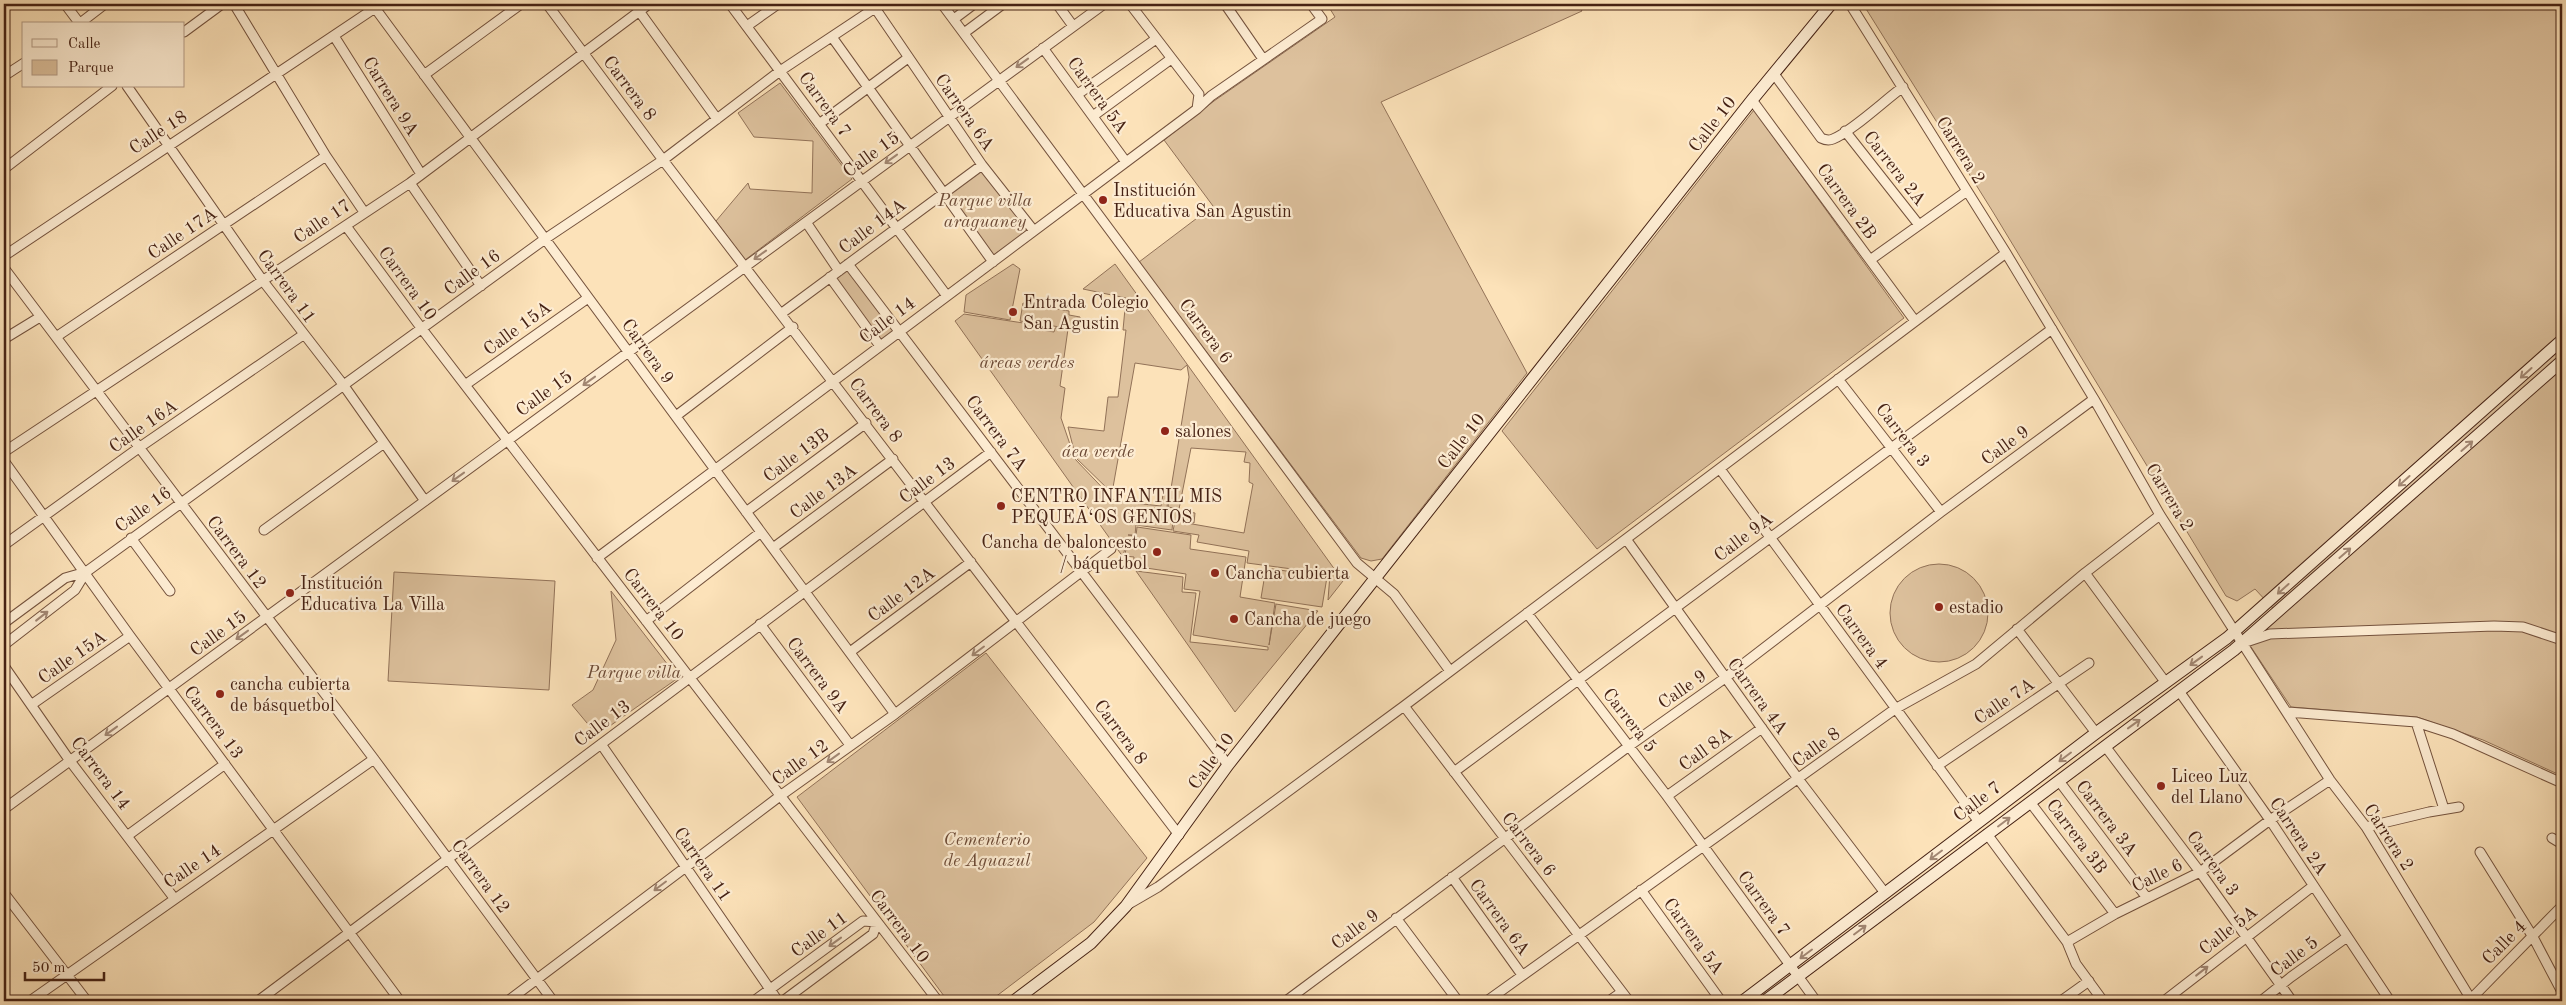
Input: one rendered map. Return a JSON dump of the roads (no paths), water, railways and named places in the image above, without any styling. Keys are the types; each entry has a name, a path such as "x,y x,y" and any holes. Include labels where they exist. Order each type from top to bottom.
{"main road":[{"name":"Calle 10","path":"1018,1000 1091,943 1126,906 1180,835 1228,765 1752,100 1831,4"},
{"name":"Calle 7","path":"1743,1001 2096,733 2235,632 2562,340"},
{"name":"Calle 7","path":"1765,1001 2243,643 2562,361"}],"street":[{"path":"65,4 78,22"},
{"path":"82,22 105,4"},
{"path":"185,31 222,4"},
{"path":"234,4 326,156 364,212"},
{"path":"424,75 521,4"},
{"name":"Carrera 8","path":"547,4 663,160 793,327 1180,835"},
{"name":"Calle 17","path":"4,452 410,183 649,4"},
{"name":"Carrera 7","path":"730,4 947,296"},
{"path":"747,26 778,4"},
{"name":"Carrera 6","path":"942,4 1357,563 1394,594 1450,671"},
{"path":"954,19 974,4"},
{"path":"964,33 1003,4"},
{"path":"1057,4 1073,26"},
{"name":"Calle 15","path":"4,809 1104,4"},
{"path":"1130,4 1199,94 1197,109"},
{"path":"1225,4 1263,59"},
{"name":"Calle 14","path":"597,558 1197,109 1211,96 1322,18 1311,4"},
{"name":"Carrera 2","path":"1850,4 2006,253 2094,399 2160,515 2330,780 2366,827 2470,1001"},
{"name":"Calle 18","path":"4,256 168,144 278,74 378,6"},
{"name":"Carrera 9","path":"378,6 424,75 895,714"},
{"name":"Calle 16","path":"4,623 65,578 86,572 342,383 422,329 545,239 663,160 780,71 878,6"},
{"name":"Carrera 6A","path":"878,6 908,58 982,164 1034,231"},
{"path":"639,11 717,119"},
{"name":"Carrera 9A","path":"334,36 421,174"},
{"path":"832,36 942,194 993,262"},
{"path":"1078,94 1156,39"},
{"name":"Carrera 5A","path":"1043,48 1126,162"},
{"path":"819,124 908,58"},
{"path":"1093,116 1171,59"},
{"path":"4,76 22,63"},
{"path":"1774,74 1821,138 1832,140 1902,87"},
{"path":"4,169 109,88"},
{"name":"Carrera 11","path":"128,88 263,281 342,383 425,501"},
{"name":"Carrera 2B","path":"1752,100 1915,321"},
{"name":"Carrera 2A","path":"1845,131 1919,225"},
{"name":"Calle 17A","path":"56,337 326,156"},
{"name":"Calle 14A","path":"782,313 982,164"},
{"path":"410,183 481,286"},
{"path":"1870,260 1966,191"},
{"path":"806,222 839,271"},
{"name":"Carrera 10","path":"346,226 422,329 938,1001"},
{"name":"Calle 10","path":"1126,906 1158,887 1404,706 2006,253"},
{"name":"Carrera 7A","path":"848,264 1228,765"},
{"name":"Carrera 12","path":"4,268 140,447 179,503 374,759 553,1001"},
{"path":"830,277 880,346"},
{"name":"Calle 15A","path":"465,385 588,298"},
{"path":"4,339 40,317"},
{"path":"676,416 793,327"},
{"name":"Calle 9A","path":"1454,772 1770,536 1893,449 2052,329"},
{"name":"Calle 16A","path":"4,545 140,447 303,335"},
{"name":"Carrera 3","path":"1838,379 1942,512"},
{"name":"Calle 9","path":"1286,1001 1629,746 1725,678 1942,512 2094,399"},
{"name":"Calle 13B","path":"746,512 866,423"},
{"path":"264,530 384,443"},
{"name":"Calle 13","path":"258,1001 991,452"},
{"name":"Calle 13A","path":"773,548 893,459"},
{"name":"Carrera 13","path":"4,461 46,516 130,636 400,1001"},
{"name":"Carrera 4","path":"1720,469 1979,822"},
{"name":"Calle 8","path":"1487,1001 1641,890 1704,848 1895,709 1976,664 2085,573 2160,515"},
{"path":"646,621 761,532"},
{"path":"131,538 170,591"},
{"name":"Carrera 4A","path":"1626,539 1799,780 1885,894"},
{"name":"Calle 12","path":"508,1001 780,796 895,714 1112,549"},
{"name":"Calle 12A","path":"850,652 971,562"},
{"name":"Calle 16","path":"4,646 75,590 86,572"},
{"path":"2085,573 2166,682"},
{"name":"Carrera 5","path":"1527,614 1667,796 1704,848"},
{"name":"Carrera 9A","path":"760,624 850,746"},
{"path":"2243,643 2270,634 2494,626 2523,627 2562,640"},
{"path":"2017,629 2096,733"},
{"name":"Calle 15A","path":"32,705 130,636"},
{"name":"Calle 7A","path":"1937,766 2089,663"},
{"name":"Carrera 14","path":"4,666 70,761 174,898"},
{"name":"Carrera 2A","path":"2179,691 2270,820 2390,1001"},
{"name":"Carrera 6","path":"1404,706 1629,1001"},
{"path":"2288,712 2416,722 2453,734 2562,783"},
{"path":"2416,722 2444,809"},
{"name":"Call 8A","path":"1667,796 1762,728"},
{"name":"Carrera 11","path":"601,744 778,1001"},
{"name":"Carrera 3","path":"2105,746 2200,872 2292,1001"},
{"name":"Calle 14","path":"30,1001 374,759"},
{"path":"127,836 225,764"},
{"name":"Calle 6","path":"2067,942 2115,914 2200,872 2270,820 2330,780"},
{"name":"Carrera 3A","path":"2059,781 2147,898"},
{"name":"Carrera 3B","path":"2030,802 2115,914"},
{"path":"2366,827 2444,809 2459,808"},
{"path":"1987,834 2067,942 2076,964 2103,1001"},
{"path":"2552,838 2562,844"},
{"name":"Carrera 7","path":"1704,848 1797,977"},
{"path":"2480,852 2533,937 2562,992"},
{"name":"Carrera 6A","path":"1452,877 1522,975"},
{"name":"Calle 5A","path":"2164,1001 2313,886"},
{"name":"Carrera 5A","path":"1641,890 1721,1001"},
{"path":"4,893 87,1001"},
{"name":"Calle 4","path":"2470,1001 2562,906"},
{"path":"1396,918 1458,1001"},
{"name":"Calle 11","path":"754,1001 863,921 877,922 873,934 783,1001"},
{"name":"Calle 5","path":"2261,1001 2347,936"},
{"path":"1797,977 1816,1001"},
{"path":"2061,1001 2089,981"},
{"path":"1609,1001 1622,992"}],"place":[{"name":"Institución Educativa San Agustin","path":"1103,200"},
{"name":"Entrada Colegio San Agustin","path":"1013,312"},
{"name":"salones","path":"1165,431"},
{"name":"CENTRO INFANTIL MIS PEQUEÃ‘OS GENIOS","path":"1001,506"},
{"name":"Cancha de baloncesto / báquetbol","path":"1157,552"},
{"name":"Cancha cubierta","path":"1215,573"},
{"name":"Institución Educativa La Villa","path":"290,593"},
{"name":"estadio","path":"1939,607"},
{"name":"Cancha de juego","path":"1234,619"},
{"name":"cancha cubierta de básquetbol","path":"220,694"},
{"name":"Liceo Luz del Llano","path":"2161,786"}],"park label":[{"name":"Parque villa araguaney","path":"985,210"},
{"name":"áreas verdes","path":"1027,362"},
{"name":"áea verde","path":"1098,451"},
{"name":"Parque villa","path":"634,672"},
{"name":"Cementerio de Aguazul","path":"987,850"}]}
